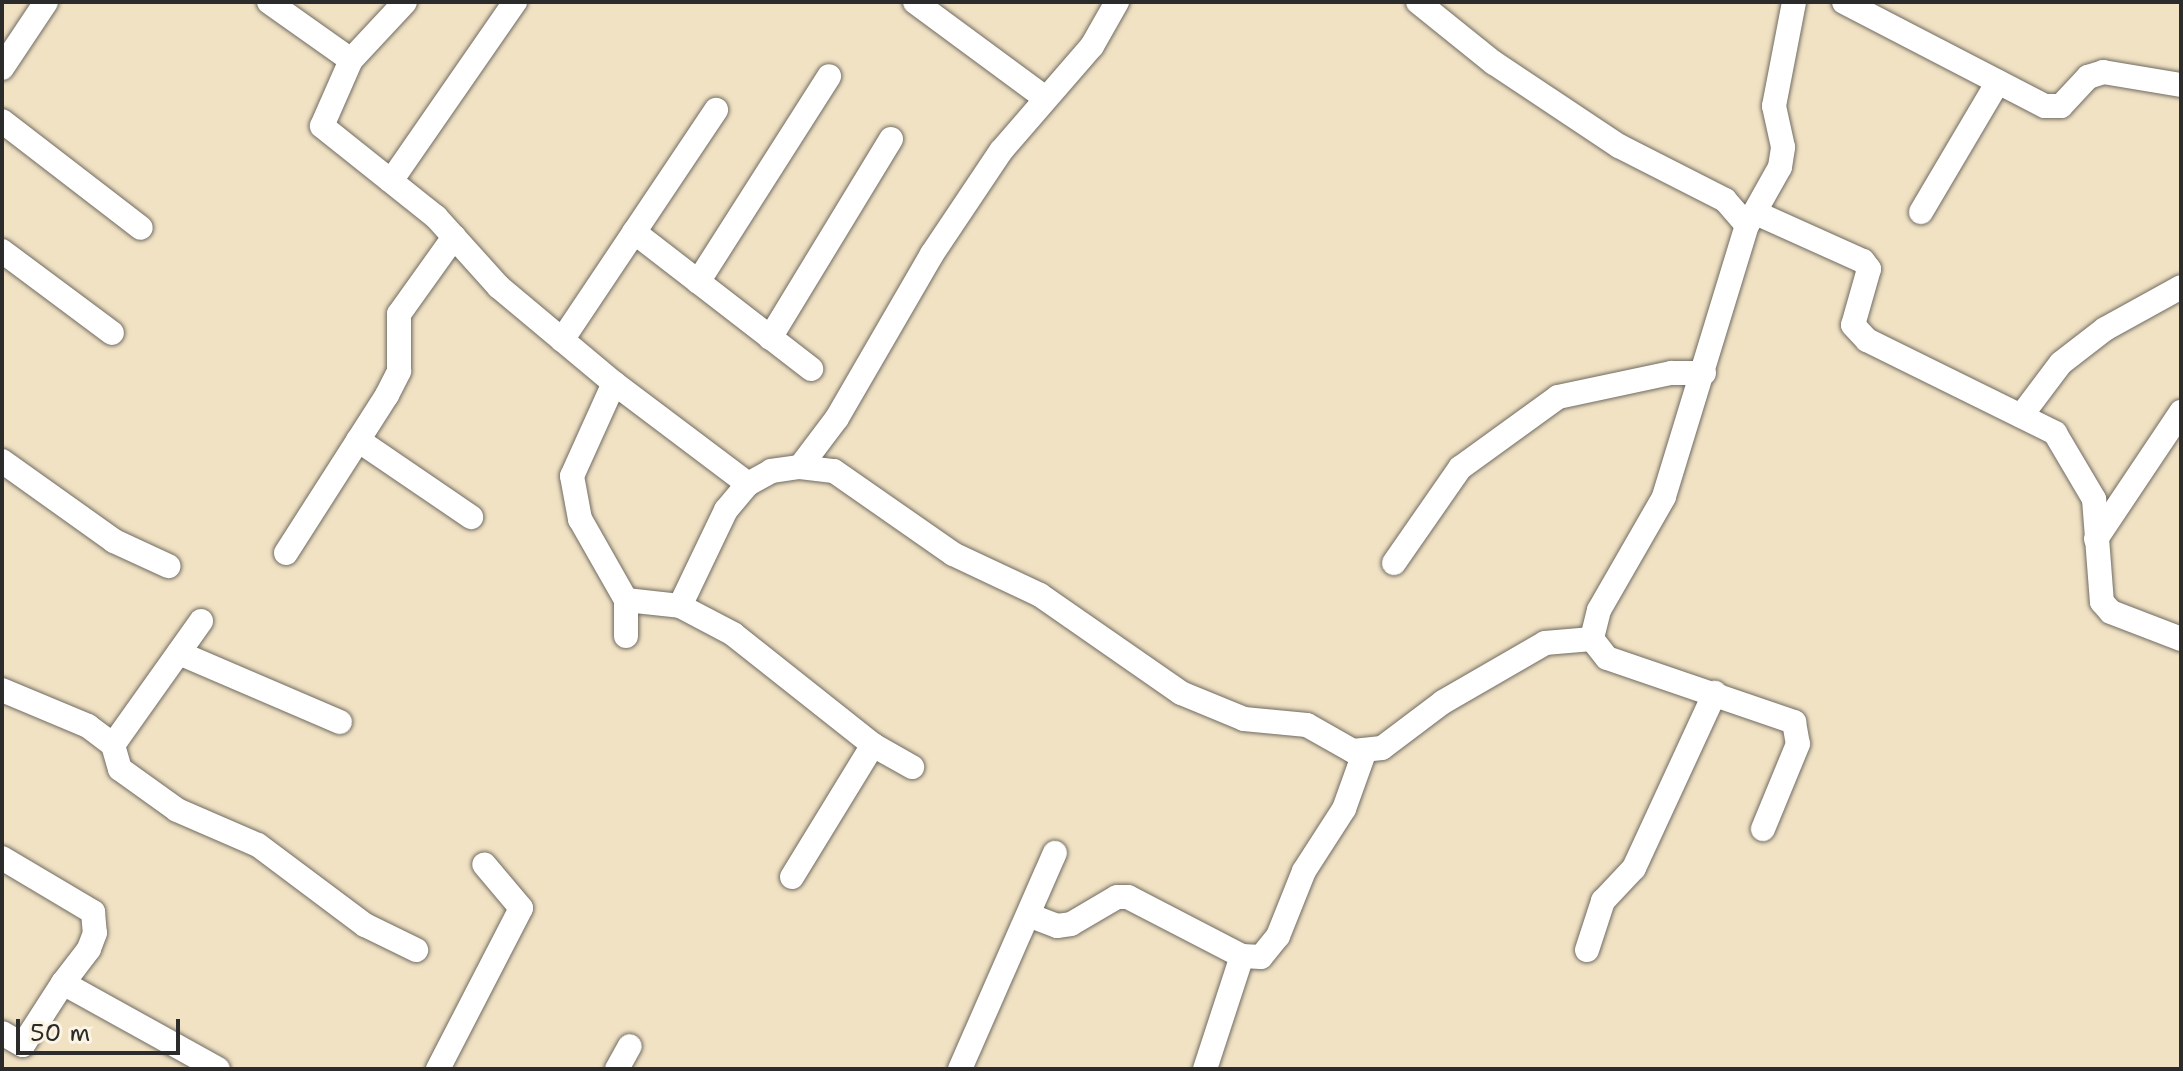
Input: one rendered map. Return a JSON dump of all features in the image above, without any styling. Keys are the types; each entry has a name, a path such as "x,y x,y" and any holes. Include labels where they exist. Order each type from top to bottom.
{"street":[{"path":"2,68 46,2"},
{"path":"269,2 351,60"},
{"path":"405,2 351,60 322,126 454,237 499,287 562,340 748,484"},
{"path":"391,181 515,2"},
{"path":"915,2 1045,98"},
{"path":"800,467 837,418 932,254 1001,151 1092,46 1117,2"},
{"path":"1418,2 1494,63 1619,146 1725,200 1752,219 1863,261 1868,278 1853,325 1867,340 2055,433 2071,452 2094,499 2102,602 2111,612 2181,639"},
{"path":"1592,639 1599,610 1664,497 1752,219 1780,167 1783,147 1774,106 1794,24 1794,2"},
{"path":"1844,2 2030,101 2061,106 2088,77 2103,72 2181,85"},
{"path":"698,282 829,76"},
{"path":"1921,212 1998,82"},
{"path":"562,340 716,110"},
{"path":"2,121 141,228"},
{"path":"770,338 891,139"},
{"path":"634,232 811,369"},
{"path":"286,553 399,371 399,314 454,237"},
{"path":"2,251 112,333"},
{"path":"2021,416 2061,363 2105,329 2181,287"},
{"path":"1394,563 1460,468 1558,397 1671,373 1704,373"},
{"path":"614,383 572,476 580,519 626,600 626,636"},
{"path":"2096,539 2181,412"},
{"path":"358,440 471,517"},
{"path":"2,461 114,541 168,566"},
{"path":"680,606 726,510 748,484 771,471 800,467 834,471 953,554 1040,595 1181,693 1244,719 1307,725 1364,753 1382,748 1505,662 1545,643 1592,639"},
{"path":"626,600 680,606 733,634 873,745 912,767"},
{"path":"113,745 201,621"},
{"path":"1592,639 1607,658 1787,717 1797,729 1798,744 1763,829"},
{"path":"179,653 340,722"},
{"path":"2,690 88,726 113,745 120,769 177,810 258,845 365,925 416,950"},
{"path":"1587,950 1603,901 1634,868 1715,693"},
{"path":"792,877 873,745"},
{"path":"1031,916 1057,926 1071,924 1117,897 1128,897 1242,956 1261,957 1278,936 1304,871 1344,809 1364,753"},
{"path":"960,1069 1005,960 1031,916 1055,853"},
{"path":"2,858 81,900 93,912 95,933 89,949 23,1045 2,1033"},
{"path":"438,1069 521,908 484,864"},
{"path":"1205,1069 1242,956"},
{"path":"63,983 218,1069"},
{"path":"617,1069 630,1046"}]}
